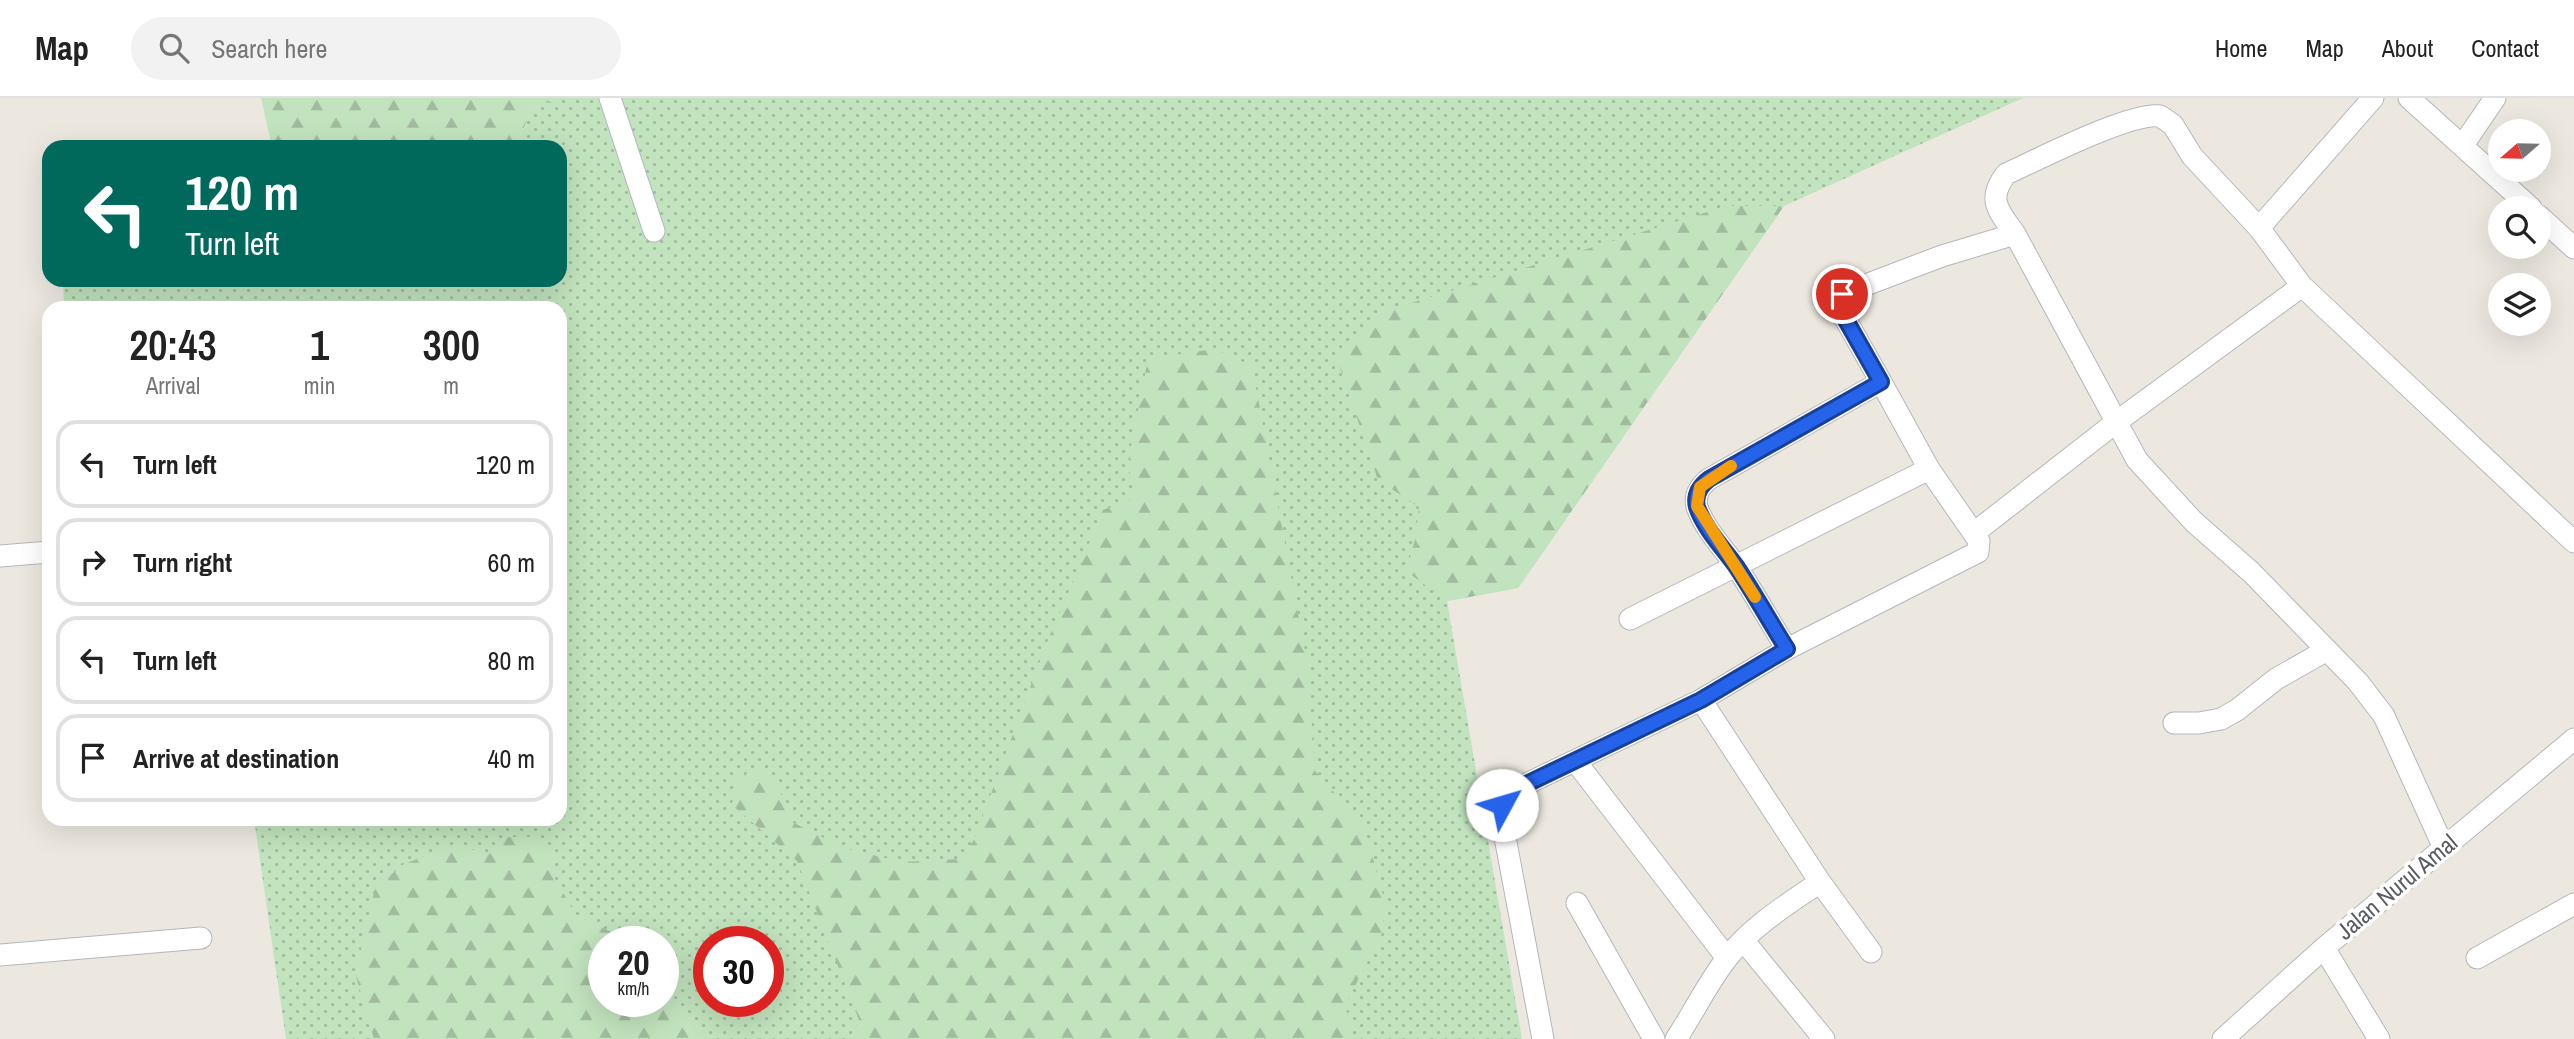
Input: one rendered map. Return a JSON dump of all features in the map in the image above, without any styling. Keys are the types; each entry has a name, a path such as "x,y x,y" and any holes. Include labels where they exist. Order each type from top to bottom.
{"street":[{"path":"610,98 654,231"},
{"path":"2259,228 2373,98"},
{"path":"2409,98 2518,196"},
{"path":"2463,145 2495,98"},
{"path":"2444,848 2384,716 2358,682 2252,573 2194,522 2137,460 2015,234 1997,208 1997,186 2006,174 2095,135 2138,117 2160,116 2173,125 2192,156 2259,228 2302,286 2574,542"},
{"path":"2551,227 2574,248"},
{"path":"1543,1039 1505,837 1502,805 1504,799 1516,789 1701,700 1787,649 1978,552 1979,546 1973,533 1929,469 1838,306 1842,294 1942,256 2015,234"},
{"path":"1973,533 2115,423 2302,286"},
{"path":"1787,649 1697,506 1700,487 1881,382"},
{"path":"1630,619 1737,568 1929,469"},
{"path":"0,556 42,553"},
{"path":"2174,723 2199,723 2221,719 2237,710 2276,679 2327,650"},
{"path":"1701,700 1821,882 1871,952"},
{"name":"Jalan Nurul Amal","path":"2223,1039 2323,948 2572,747"},
{"path":"1576,762 1727,958"},
{"path":"1676,1039 1727,958 1743,940 1776,912 1821,882"},
{"path":"1577,903 1654,1039"},
{"path":"2477,958 2574,904"},
{"path":"0,955 201,938"},
{"path":"1743,940 1824,1039"},
{"path":"2323,948 2379,1039"}],"green space":[{"path":"261,98 560,98 532,108 519,140 270,140"},
{"path":"560,98 2023,98 1784,206 1518,588 1447,601 1522,1039 286,1039 255,826 567,826 567,301 64,301 63,287 567,287 567,140 519,140 532,108"},
{"path":"1727,206 1784,206 1518,588 1447,601 1406,571 1415,540 1419,507 1378,480 1336,356 1382,312"},
{"path":"1214,349 1252,366 1308,667 1315,771 1364,826 1386,906 1381,936 1345,1005 1354,1039 849,1039 859,1020 797,861 732,805 736,780 757,767 770,771 792,822 844,848 902,862 960,859 974,840 1045,647 1103,510 1134,498 1128,462 1148,359"},
{"path":"506,837 533,837 555,858 553,875 576,915 599,926 588,926 588,1017 679,1017 679,1006 705,1039 374,1039 355,973 375,889 402,865 452,845 492,854"}],"slow traffic":[{"path":"1731,466 1700,487 1697,506 1755,597"}],"route":[{"path":"1502,805 1504,799 1516,789 1701,700 1787,649 1710,530 1697,506 1697,497 1700,487 1709,479 1881,382 1838,306 1842,294"}]}
